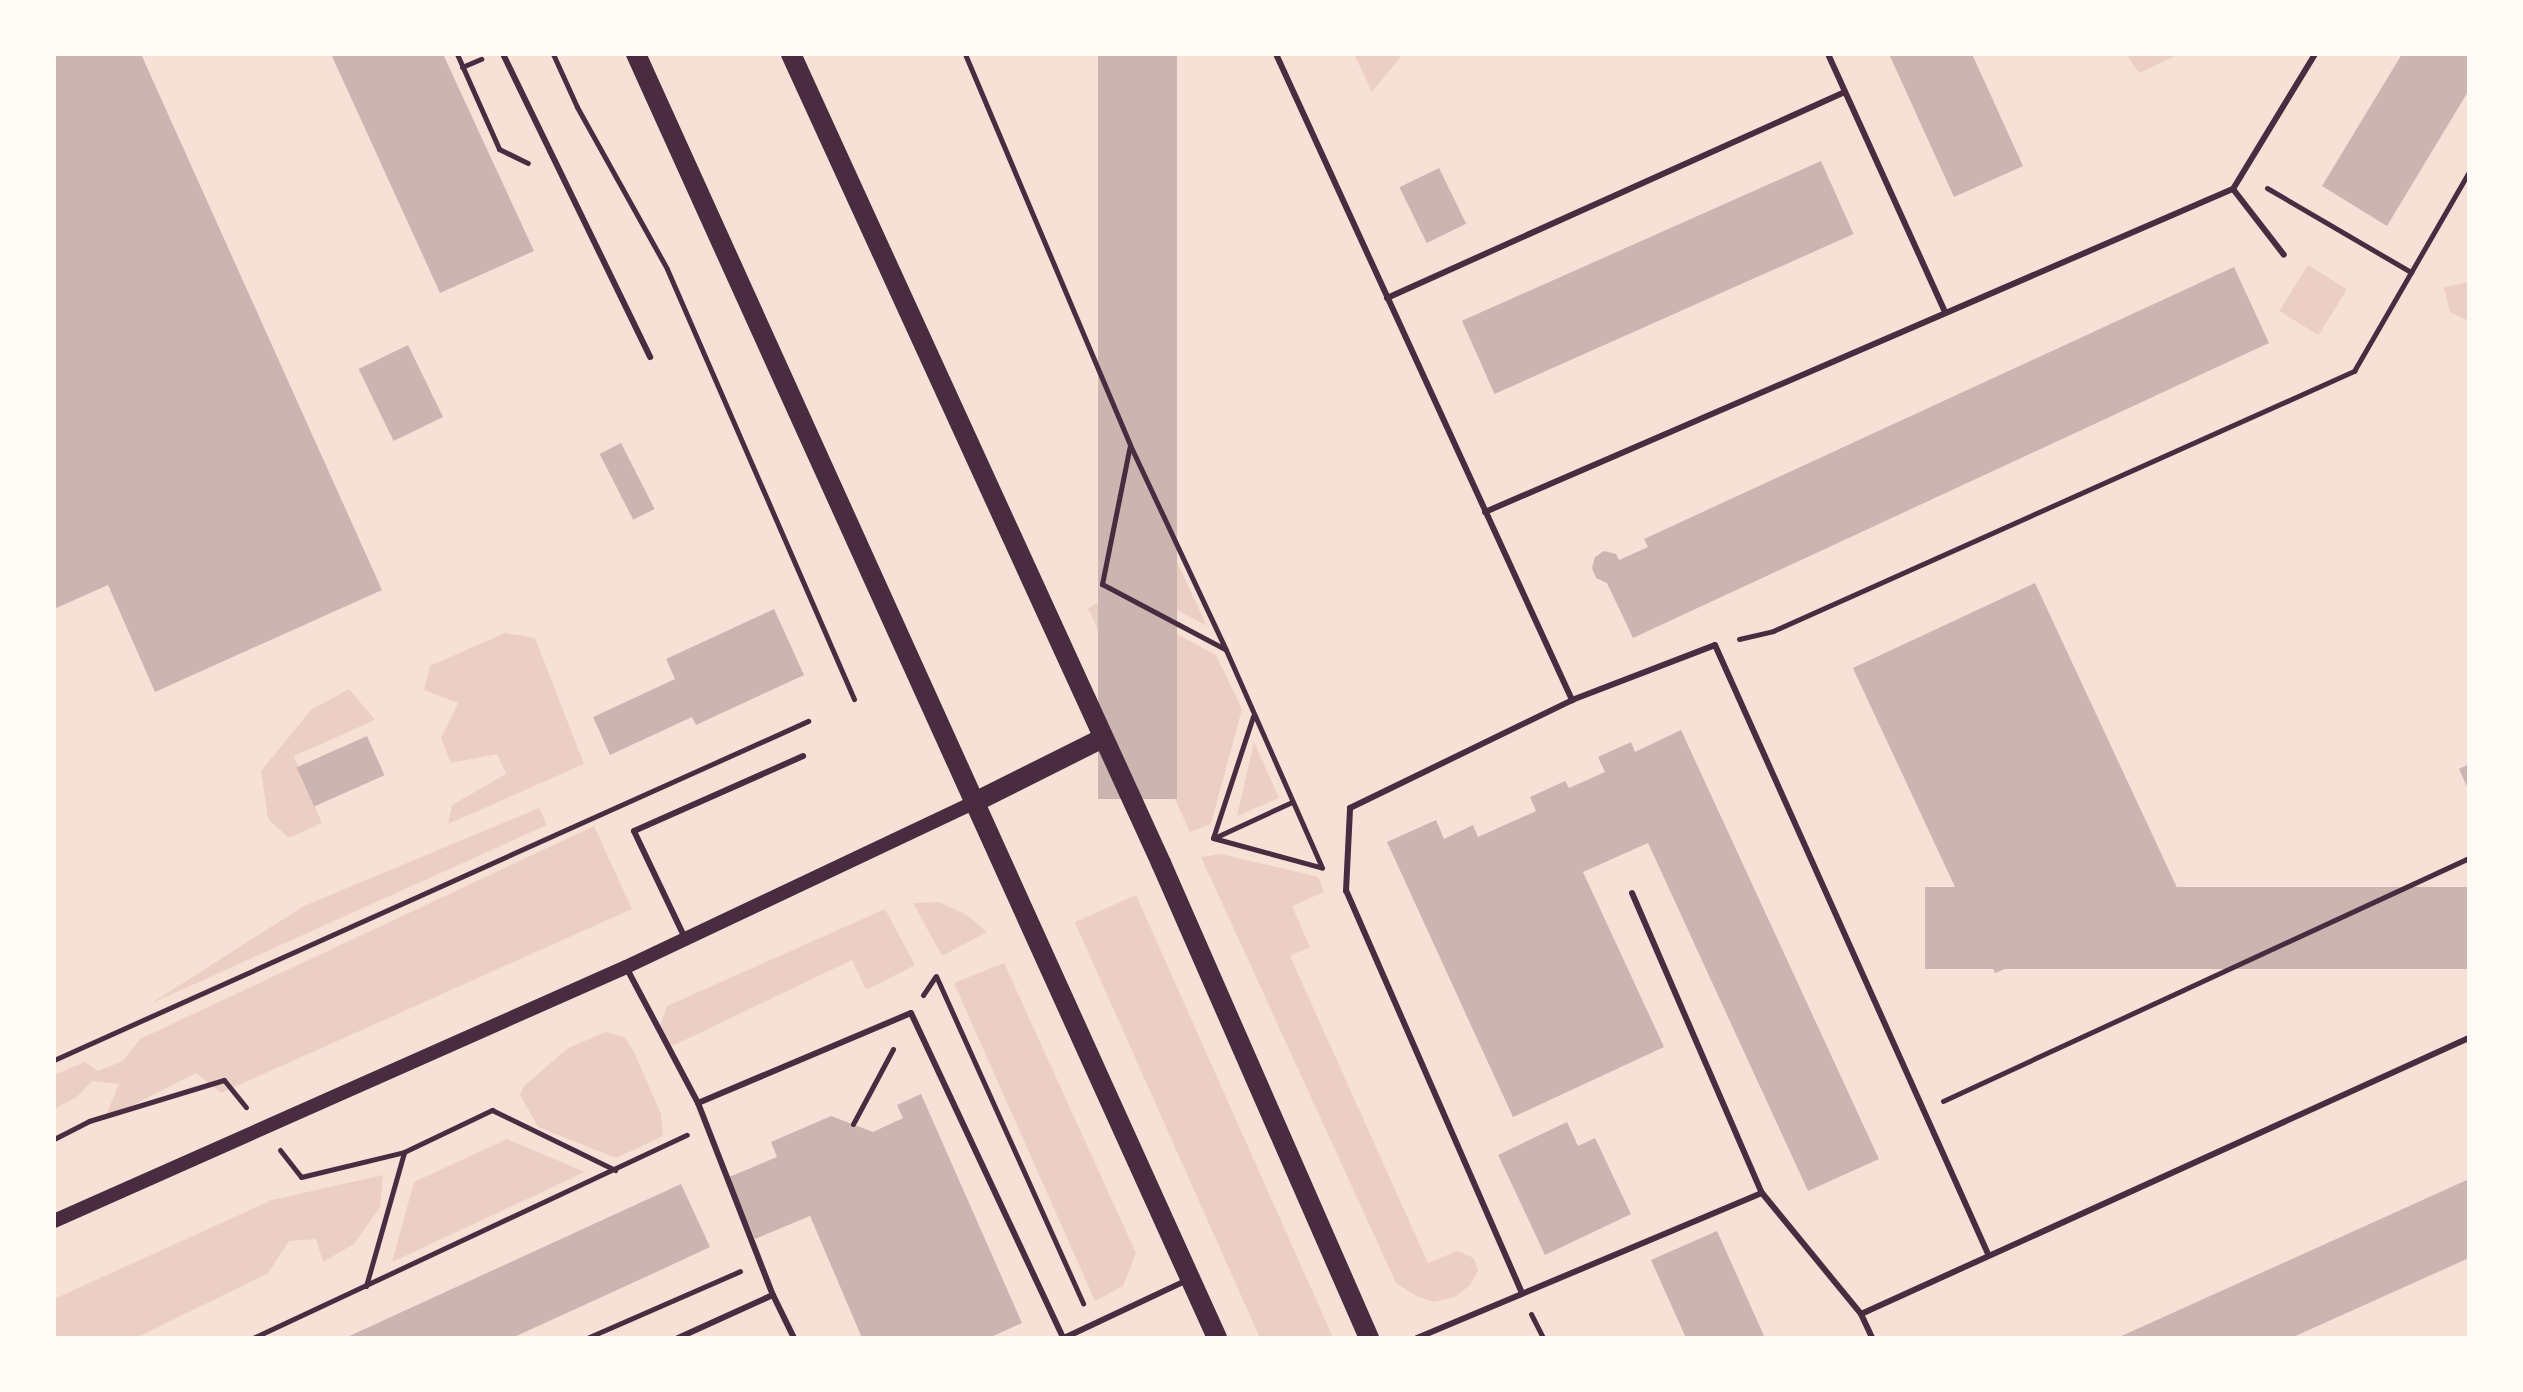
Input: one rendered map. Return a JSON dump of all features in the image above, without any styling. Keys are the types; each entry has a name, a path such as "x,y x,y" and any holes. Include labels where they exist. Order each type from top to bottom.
{"main road":[{"path":"636,54 1217,1338"},
{"path":"791,54 1103,738 1369,1338"},
{"path":"973,803 1103,738"}],"street":[{"path":"54,1221 626,967 684,936 973,803"}],"lane":[{"path":"503,54 650,357"},
{"path":"1276,54 1572,700"},
{"path":"1828,54 1945,312"},
{"path":"1485,512 2233,189 2315,54"},
{"path":"1387,298 1845,92"},
{"path":"2233,189 2284,255"},
{"path":"1522,1293 1346,891 1350,808 1572,700 1715,645 1988,1254"},
{"path":"684,936 634,831 803,756"},
{"path":"1632,893 1762,1193 1861,1314 1872,1338"},
{"path":"626,967 698,1103 759,1262 794,1338"},
{"path":"698,1103 911,1013 1063,1338 1190,1278"},
{"path":"1861,1314 2469,1038"},
{"path":"1417,1338 1762,1193"},
{"path":"678,1338 773,1295"}],"path":[{"path":"457,54 499,149 564,183"},
{"path":"553,54 577,107 667,269 854,699"},
{"path":"965,54 1130,445 1226,650 1321,867 1346,891"},
{"path":"1715,645 1773,631 2354,371 2469,172"},
{"path":"2242,174 2411,272"},
{"path":"1130,445 1102,584 1226,650"},
{"path":"1213,838 1253,715"},
{"path":"54,1060 808,721"},
{"path":"1213,838 1292,802"},
{"path":"1213,838 1321,867"},
{"path":"1923,1110 2469,858"},
{"path":"936,976 1092,1323"},
{"path":"366,1286 404,1152 492,1110 615,1170"},
{"path":"253,1338 706,1126"},
{"path":"587,1338 759,1262"}],"shaded area":[{"path":"1354,54 1403,54 1372,92"},
{"path":"2126,54 2180,54 2139,73"},
{"path":"2308,265 2347,289 2318,335 2279,311"},
{"path":"2469,282 2469,321 2450,312 2444,287"},
{"path":"1136,474 1207,626 1120,579"},
{"path":"1109,598 1216,655 1242,709 1211,824 1190,832 1088,608"},
{"path":"505,633 535,638 584,764 448,824 452,805 506,774 497,754 451,763 441,738 458,703 424,690 430,666"},
{"path":"349,689 375,720 294,756 322,823 289,838 268,819 261,771 311,710"},
{"path":"1254,742 1279,798 1237,816"},
{"path":"539,808 547,825 150,1004 304,906"},
{"path":"594,826 632,909 221,1093 196,1073 104,1120 119,1084 92,1081 77,1097 54,1109 54,1075 85,1062 98,1071 123,1061 140,1039"},
{"path":"1221,854 1318,877 1324,892 1292,906 1310,947 1290,956 1428,1263 1457,1251 1474,1258 1478,1271 1470,1285 1455,1297 1434,1302 1416,1296 1396,1283 1201,857"},
{"path":"1136,895 1333,1338 1260,1338 1075,922"},
{"path":"939,902 967,915 987,932 942,956 913,903"},
{"path":"885,909 915,965 866,990 852,960 666,1049 659,1028 667,1006"},
{"path":"1004,963 1136,1253 1123,1286 1095,1301 954,983"},
{"path":"606,1032 624,1037 634,1052 661,1114 663,1136 616,1158 538,1127 520,1095 524,1086 568,1048"},
{"path":"507,1139 585,1172 392,1262 414,1182"},
{"path":"383,1175 380,1207 354,1244 323,1262 316,1239 289,1241 268,1273 136,1338 54,1338 54,1299 272,1200"}],"building":[{"path":"54,54 141,54 382,590 155,692 108,585 54,609"},
{"path":"331,54 443,54 534,251 440,293"},
{"path":"1098,54 1177,54 1177,799 1098,799"},
{"path":"1889,54 1972,54 2023,166 1954,197"},
{"path":"2402,54 2469,54 2469,90 2387,226 2322,186"},
{"path":"1821,161 1854,234 1495,394 1462,321"},
{"path":"1439,168 1466,224 1427,243 1399,187"},
{"path":"2234,267 2269,343 1633,638 1607,583 1596,578 1592,568 1595,557 1604,551 1616,554 1619,560 1648,547 1644,539"},
{"path":"408,345 443,417 394,441 359,369"},
{"path":"621,443 655,509 633,520 600,454"},
{"path":"2035,583 2177,888 1995,973 1853,668"},
{"path":"774,609 804,675 696,725 692,717 610,755 593,717 675,679 666,659"},
{"path":"1681,730 1879,1159 1808,1191 1648,843 1583,872 1664,1047 1513,1117 1387,842 1436,820 1444,839 1473,825 1478,837 1536,811 1530,797 1565,781 1569,788 1605,772 1598,757 1631,742 1635,752"},
{"path":"367,736 384,775 314,807 297,767"},
{"path":"2469,764 2469,791 2459,769"},
{"path":"1925,887 2469,887 2469,969 1925,969"},
{"path":"921,1094 1022,1323 989,1338 862,1338 810,1216 755,1239 729,1177 777,1157 771,1142 831,1116 873,1132 903,1118 897,1105"},
{"path":"1567,1122 1578,1146 1595,1138 1631,1214 1545,1255 1498,1155"},
{"path":"2469,1179 2469,1258 2291,1338 2117,1338"},
{"path":"681,1184 710,1247 665,1268 512,1338 345,1338"},
{"path":"1717,1231 1765,1338 1686,1338 1651,1260"}]}
